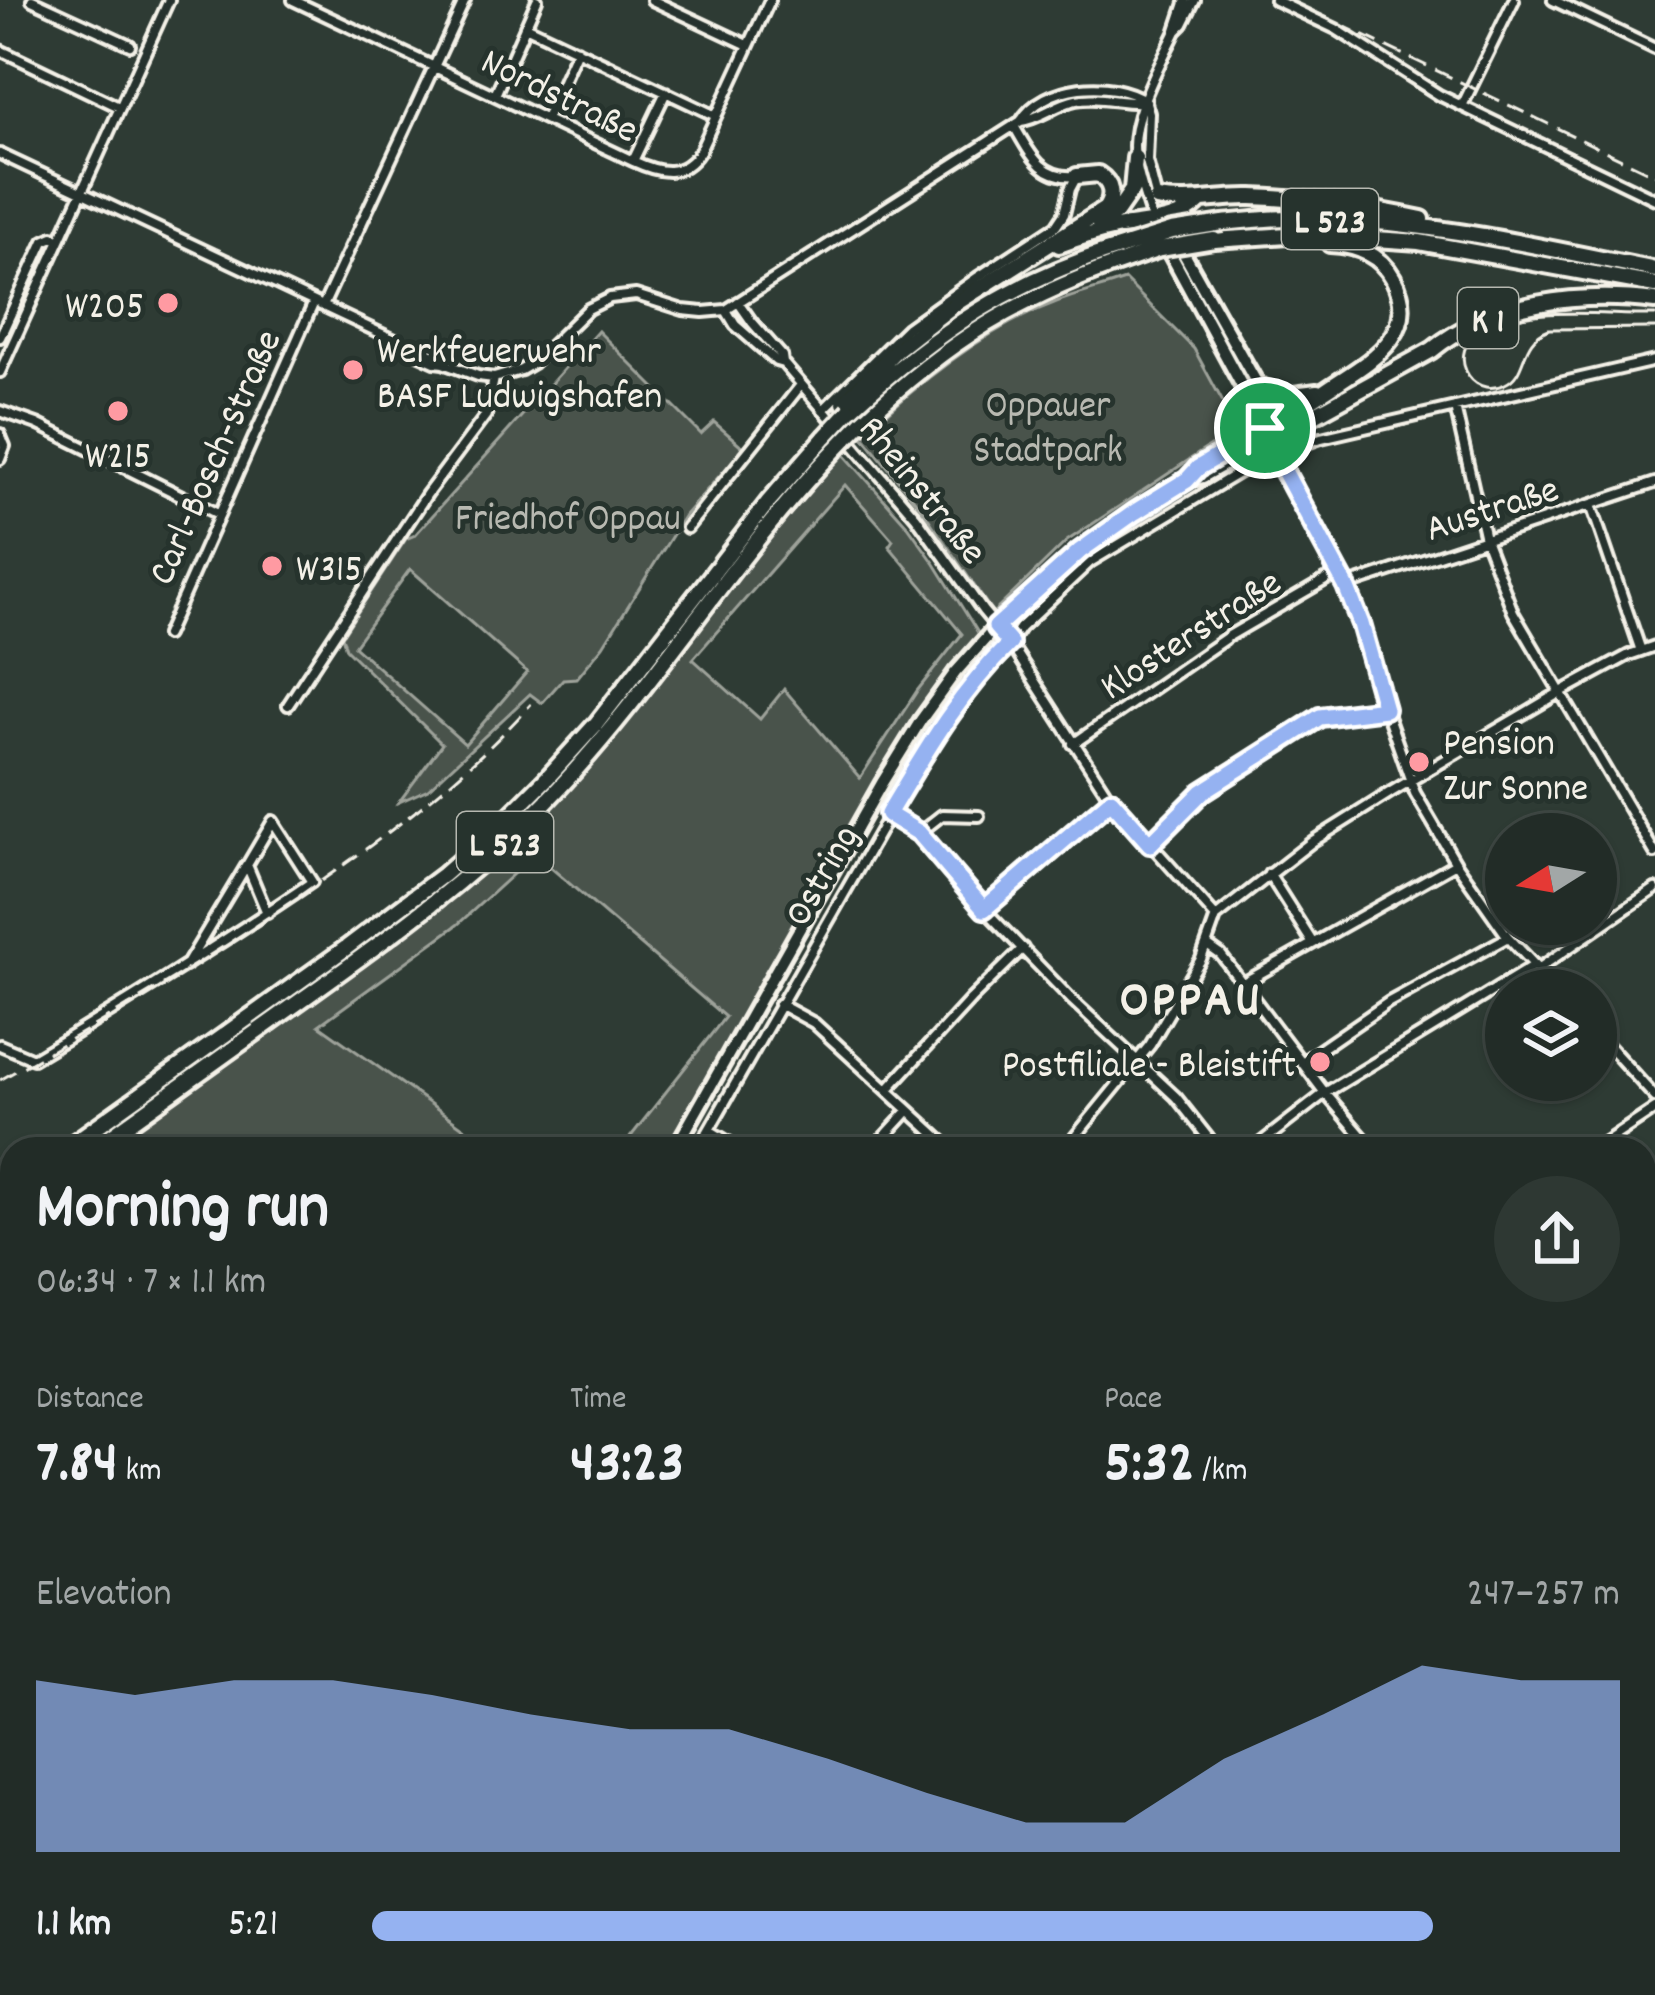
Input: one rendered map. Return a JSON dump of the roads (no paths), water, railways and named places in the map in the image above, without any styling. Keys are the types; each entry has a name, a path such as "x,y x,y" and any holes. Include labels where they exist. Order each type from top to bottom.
{"highway":[{"path":"1085,235 1125,203 1132,190 1135,158"},
{"path":"847,407 908,340 1111,201 1112,191 1102,177 1077,176"},
{"path":"1157,199 1290,199 1376,209 1421,218 1436,228"},
{"path":"1031,255 1085,235 1160,222 1190,211 1198,202"},
{"name":"L 523","path":"81,1137 346,948 497,828 596,724 810,452 827,438 862,422 923,367 993,319 1172,231 1285,218 1436,228 1655,270"},
{"path":"1273,430 1370,363 1399,321 1400,296 1386,266 1343,244 1313,243 1290,235"},
{"name":"L 523","path":"109,1137 406,925 508,839 608,733 766,529 847,407 987,303 1080,259 1214,240 1290,235 1418,242 1655,286"},
{"name":"K 1","path":"1273,430 1484,320 1554,301 1655,301"},
{"path":"1259,386 1286,396 1322,393"}],"street":[{"path":"32,0 130,45"},
{"path":"0,372 169,0"},
{"name":"Nordstraße","path":"293,0 659,171 674,172 694,162 716,116"},
{"name":"Carl-Bosch-Straße","path":"166,635 218,514 465,0"},
{"path":"495,95 537,0"},
{"path":"652,0 749,45"},
{"path":"526,26 716,116 770,0"},
{"path":"1275,0 1336,28 1439,95 1655,199"},
{"path":"1462,106 1514,0"},
{"path":"1553,0 1655,49"},
{"path":"1190,4 1138,112 1135,158 1160,222 1273,430"},
{"path":"0,50 119,107"},
{"path":"546,119 577,50"},
{"path":"633,161 666,92"},
{"path":"0,154 427,355 494,378 533,363 588,308 610,298 636,295 683,310 726,310 1017,124 1048,110 1090,98 1146,101"},
{"path":"1146,101 1147,161 1160,222 1259,386 1282,467 1339,572 1361,624 1410,781 1485,904"},
{"path":"1017,124 1041,166 1056,176 1077,176"},
{"path":"823,410 925,315 1056,226 1077,176"},
{"path":"0,337 44,241 59,239"},
{"name":"Rheinstraße","path":"738,302 801,385 916,517 1010,643 1111,800 1216,916"},
{"name":"Rheinstraße","path":"726,310 742,332 783,363"},
{"name":"Ostring","path":"705,1137 944,721 979,673 1090,562 1278,453 1321,438 1655,361"},
{"path":"289,706 427,494 486,415 494,378"},
{"path":"686,528 801,385"},
{"path":"1455,407 1485,539 1513,612 1655,853"},
{"path":"0,411 37,424 218,514"},
{"name":"K 1","path":"682,1137 901,752 955,673 996,627 1080,551 1198,468 1273,430"},
{"path":"0,434 4,446 0,460"},
{"name":"Austraße","path":"1346,586 1655,483"},
{"path":"1590,504 1641,651"},
{"name":"Klosterstraße","path":"1073,744 1228,636 1339,572"},
{"path":"1076,1136 1138,1061 1207,945 1216,916 1313,841 1410,781 1559,693 1655,646"},
{"path":"1150,844 1202,792 1320,717 1385,709"},
{"path":"984,909 1111,800"},
{"path":"888,814 919,833 984,909 1176,1097 1208,1137"},
{"path":"919,833 942,814 980,816"},
{"path":"0,1046 33,1059 185,968 312,882 273,821 185,968"},
{"path":"1243,983 1456,863"},
{"path":"247,865 266,913"},
{"path":"1269,874 1312,942"},
{"path":"1268,1137 1325,1093 1536,967 1655,889"},
{"path":"1207,945 1221,955 1363,1137"},
{"path":"1302,1062 1389,1002 1493,945"},
{"path":"1515,945 1536,967"},
{"path":"887,1090 1023,948"},
{"path":"779,1004 814,1023 937,1137"},
{"path":"1617,1055 1655,1097"},
{"path":"1613,1137 1655,1109"},
{"path":"884,1137 908,1111"},
{"path":"709,1130 720,1137"}],"tram line":[{"path":"1655,315 1519,317 1480,331 1464,350 1463,361 1472,380 1492,387 1513,379 1532,341 1549,329 1655,328"}],"railway":[{"path":"1289,0 1655,175"},
{"path":"0,1080 167,982 328,876 434,796 531,704"}],"place":[{"name":"W205","path":"168,303"},
{"name":"Werkfeuerwehr BASF Ludwigshafen","path":"353,370"},
{"name":"W215","path":"118,411"},
{"name":"W315","path":"272,566"},
{"name":"Pension Zur Sonne","path":"1419,762"},
{"name":"Postfiliale - Bleistift","path":"1320,1062"}],"district":[{"name":"OPPAU","path":"1191,996"}],"park label":[{"name":"Oppauer Stadtpark","path":"1048,424"},
{"name":"Friedhof Oppau","path":"568,515"}]}
